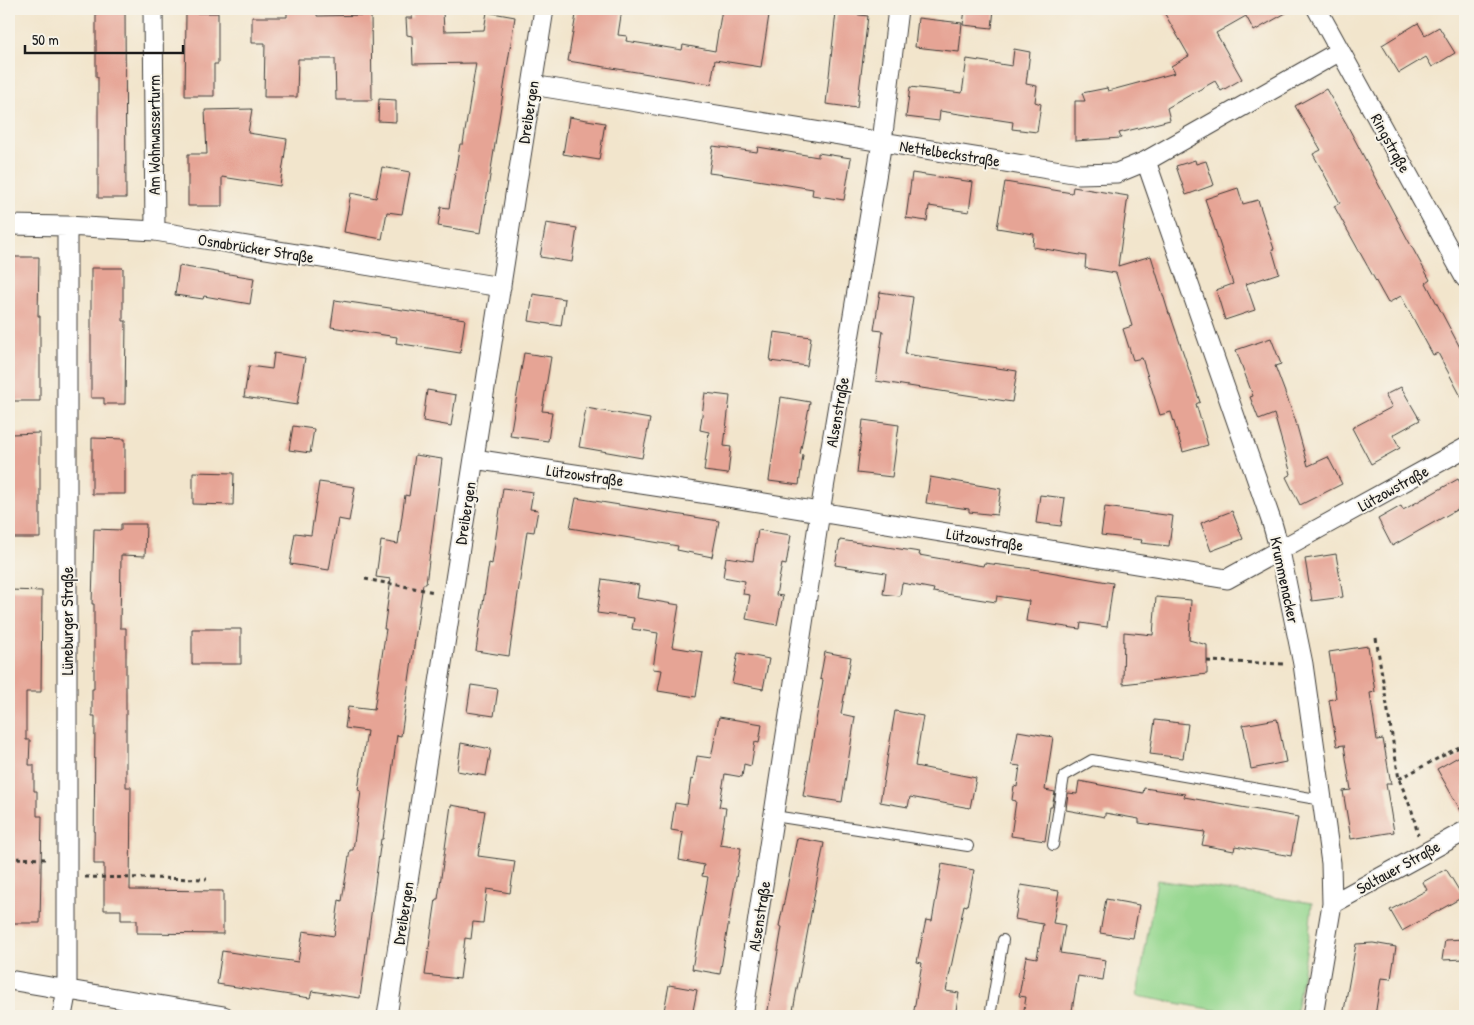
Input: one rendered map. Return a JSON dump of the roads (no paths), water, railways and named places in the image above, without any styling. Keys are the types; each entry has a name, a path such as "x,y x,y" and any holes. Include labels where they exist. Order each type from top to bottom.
{"street":[{"name":"Am Wohnwasserturm","path":"153,9 155,231"},
{"name":"Dreibergen","path":"387,1016 544,9"},
{"name":"Alsenstraße","path":"743,1016 820,512 882,142 898,9"},
{"name":"Ringstraße","path":"1317,9 1465,278"},
{"name":"Nettelbeckstraße","path":"532,85 1079,174 1117,173 1146,161 1340,51"},
{"name":"Krummenacker","path":"1146,161 1269,514 1280,551 1303,664 1331,863 1332,904 1313,1016"},
{"name":"Osnabrücker Straße","path":"9,225 155,231 501,287"},
{"name":"Lüneburger Straße","path":"62,1016 67,989 67,226"},
{"name":"Lützowstraße","path":"474,459 820,512 1227,579 1465,448"},
{"name":"Soltauer Straße","path":"1332,904 1465,831"},
{"path":"9,980 224,1016"}],"lane":[{"path":"1053,845 1064,776 1092,760 1322,800"},
{"path":"774,816 968,846"},
{"path":"990,1016 1003,940"}]}
